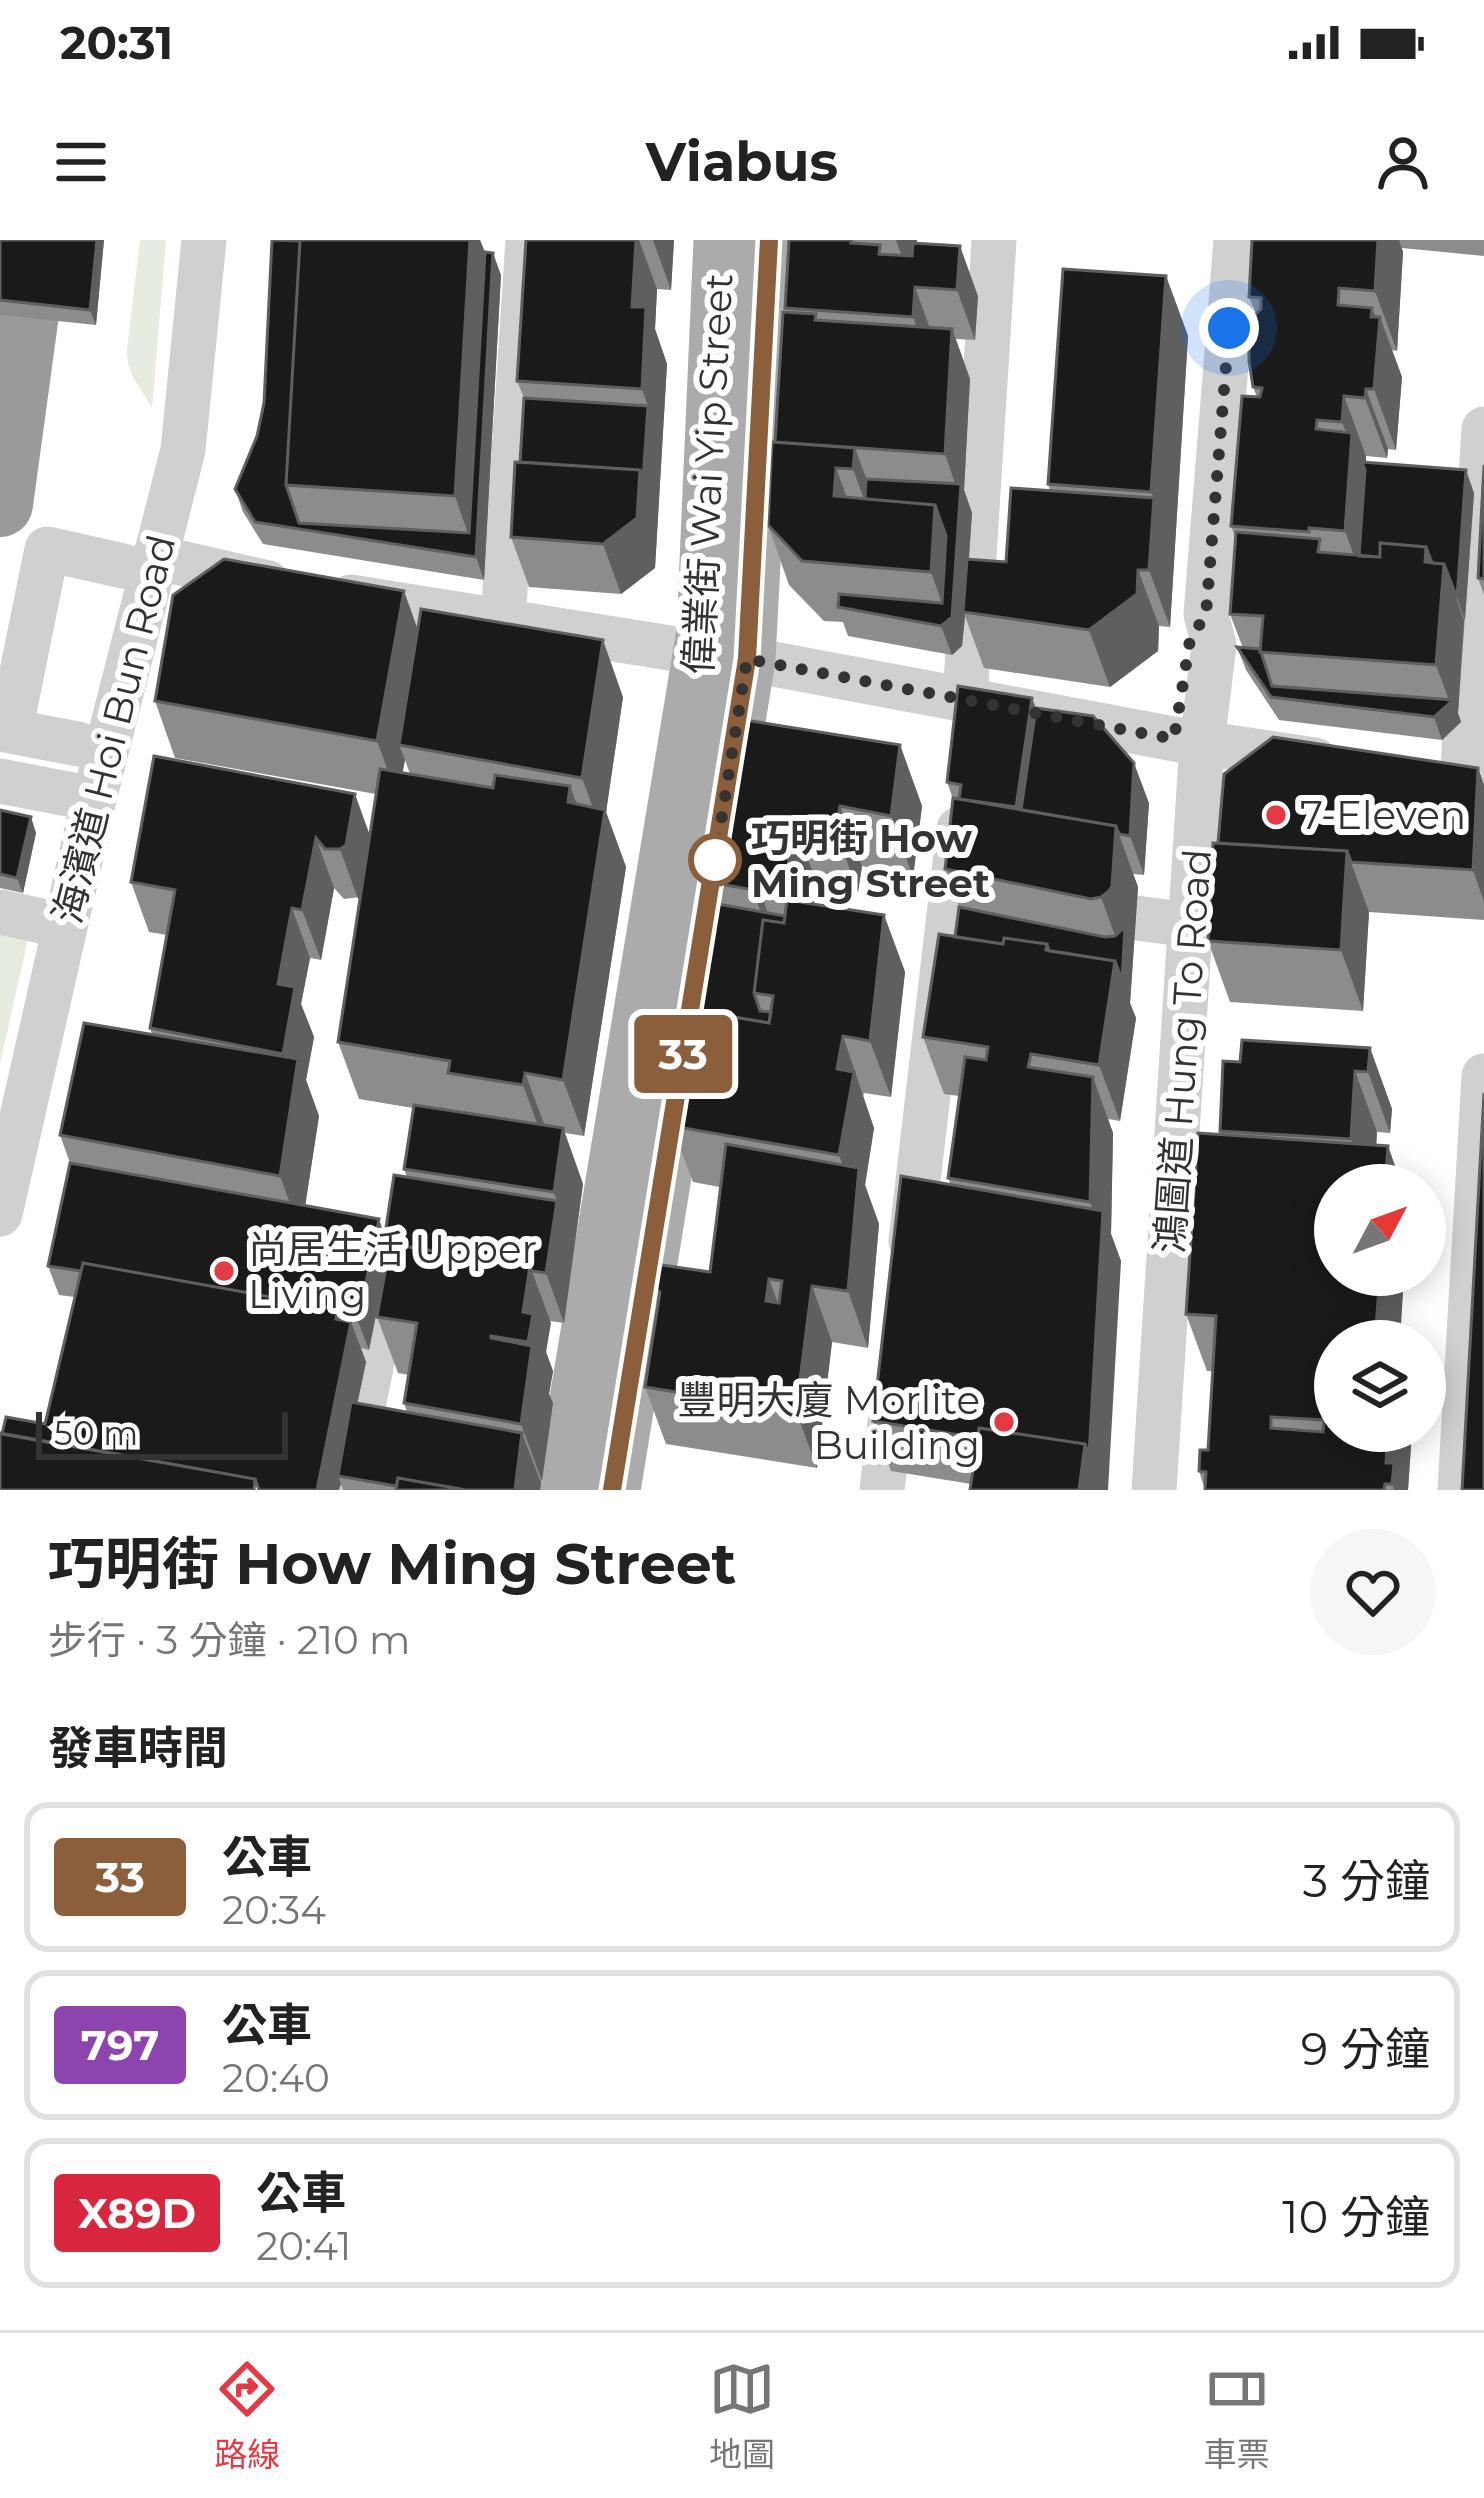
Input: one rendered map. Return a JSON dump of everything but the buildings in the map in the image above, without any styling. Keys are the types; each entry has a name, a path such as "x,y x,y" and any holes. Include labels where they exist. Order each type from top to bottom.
{"highway":[{"path":"0,504 36,240"}],"main road":[{"name":"偉業街 Wai Yip Street","path":"563,1490 591,1172 724,656 708,587 722,240"},
{"name":"偉業街 Wai Yip Street","path":"612,1490 724,656 769,240"}],"street":[{"name":"海濱道 Hoi Bun Road","path":"0,1214 94,799 139,561 170,510 183,450 205,240"},
{"path":"503,621 529,240"},
{"path":"907,1276 966,764 994,240"},
{"name":"鴻圖道 Hung To Road","path":"1154,1490 1191,925 1188,741 1214,645 1206,614 1236,240"},
{"path":"1417,776 1473,784 1484,429"},
{"path":"78,744 10,730 47,549 724,656 1188,741 1348,765"},
{"path":"0,781 94,799"},
{"path":"0,913 64,926"},
{"path":"1136,918 1191,925"},
{"path":"1460,1490 1484,1076"},
{"path":"346,1490 401,1218"},
{"path":"882,1490 899,1347"}],"shaded area":[{"path":"140,240 166,240 152,408 133,377 127,350"},
{"path":"0,929 29,935 0,1064"}],"bus line":[{"name":"33","path":"612,1490 747,659 769,240"}],"place":[{"name":"7-Eleven","path":"1276,815"},
{"name":"巧明街 How Ming Street","path":"715,860"},
{"name":"尚居生活 Upper Living","path":"224,1271"},
{"name":"豐明大廈 Morlite Building","path":"1004,1422"}],"route":[{"path":"715,860 747,659 1174,739 1190,640 1206,614 1229,328"}]}
